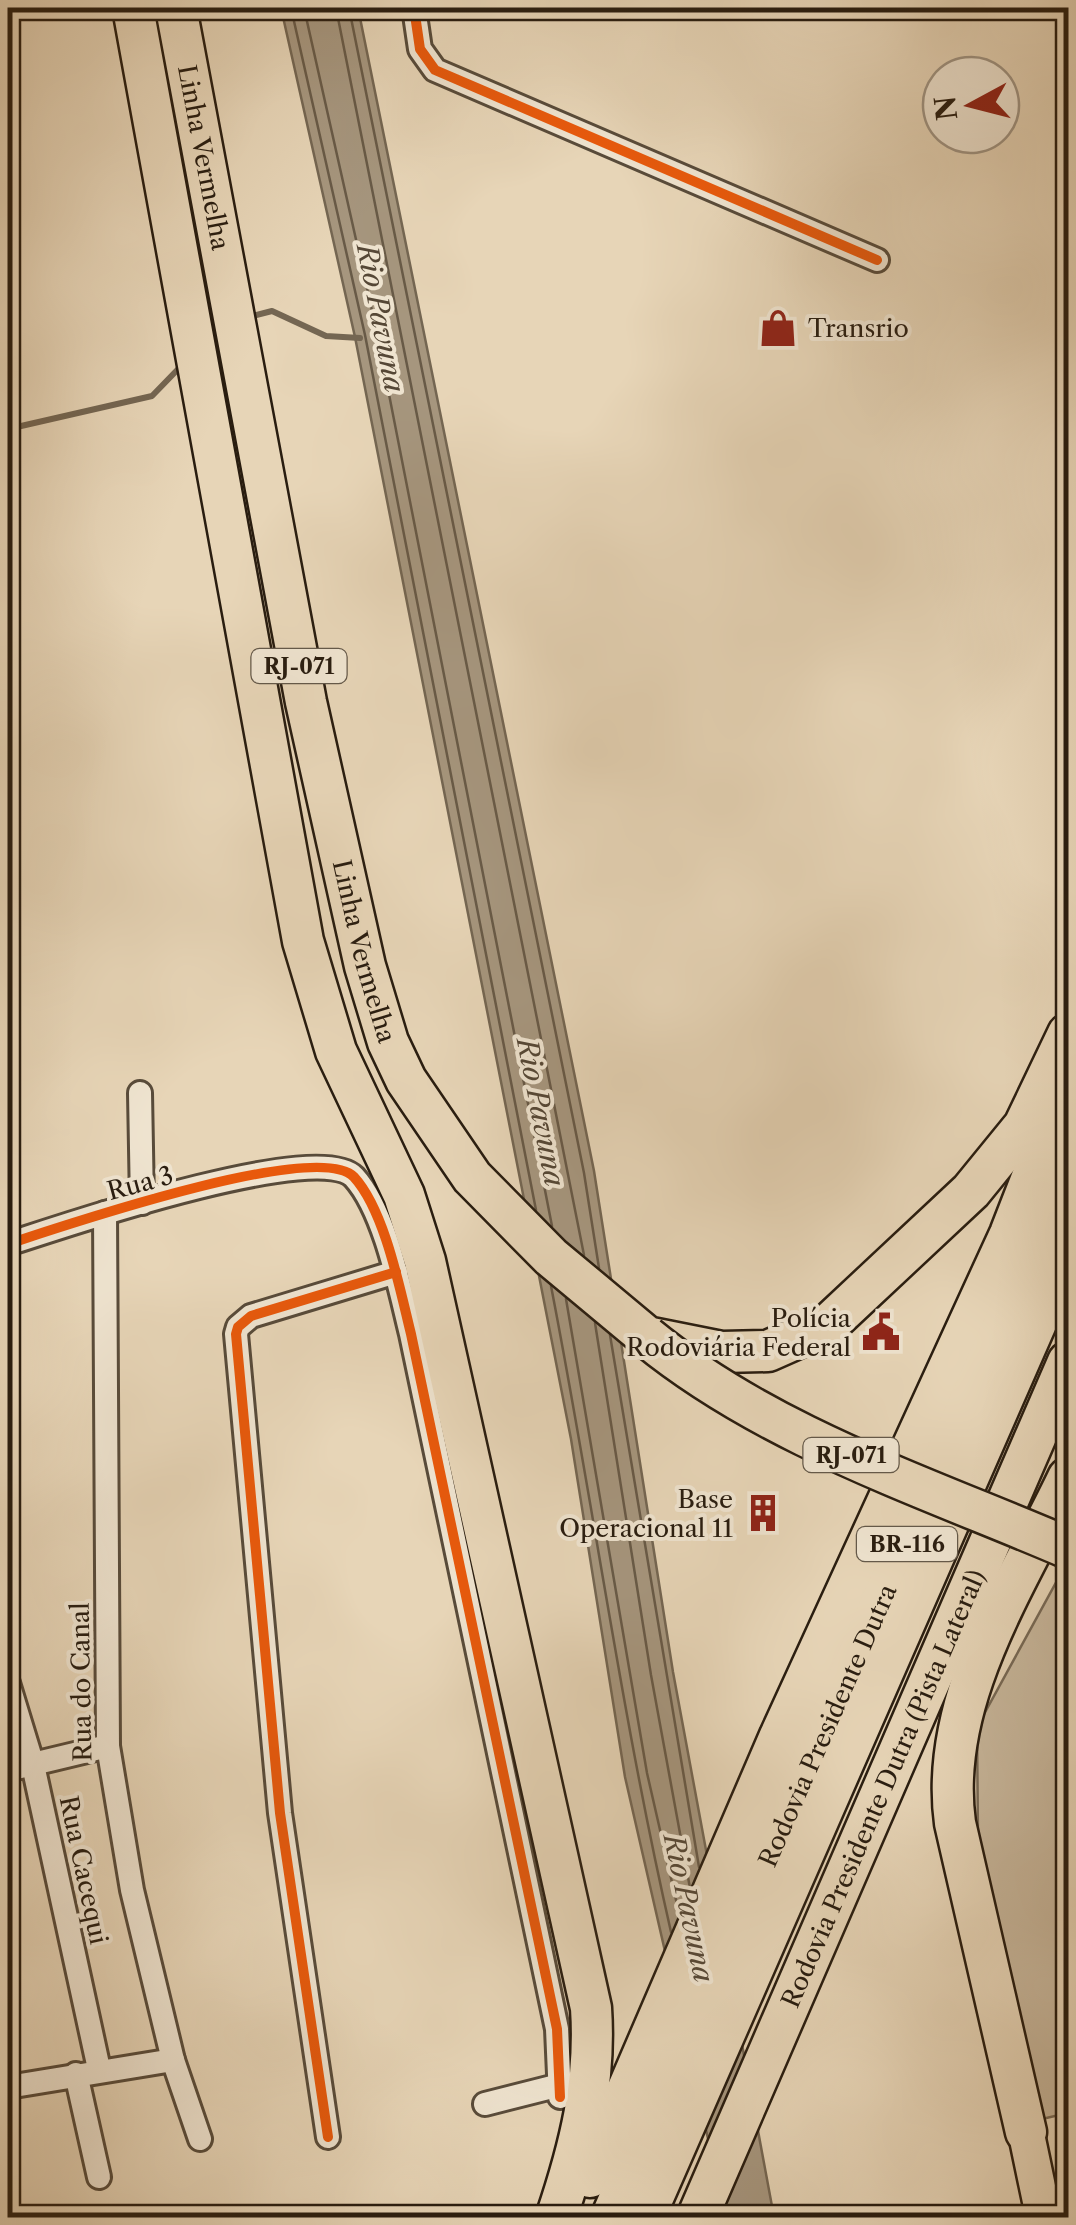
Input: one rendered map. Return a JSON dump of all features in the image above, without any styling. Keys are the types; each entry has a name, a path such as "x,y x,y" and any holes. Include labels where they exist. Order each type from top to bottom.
{"highway":[{"name":"Linha Vermelha","path":"134,8 254,666"},
{"name":"Linha Vermelha","path":"176,8 306,702 365,966 378,1014 406,1080 454,1155 551,1257 696,1376 766,1416 1068,1548"},
{"path":"254,666 338,910 365,966"},
{"path":"254,666 303,940 336,1050 404,1195 425,1261 591,2008 594,2048 588,2108 556,2218"},
{"path":"646,1337 747,1353 768,1351 809,1336 849,1308 971,1191 1018,1135 1068,1034"},
{"name":"BR-116","path":"572,2218 730,1853 1010,1234 1068,1084"},
{"name":"Rodovia Presidente Dutra","path":"610,2218 1068,1178"},
{"name":"Rodovia Presidente Dutra","path":"644,2218 1068,1250"},
{"name":"Rodovia Presidente Dutra (Pista Lateral)","path":"702,2206 1068,1362"},
{"path":"1018,1475 1068,1390"},
{"path":"1026,2132 955,1822 950,1772 957,1729 976,1675 1068,1478"}],"main road":[{"path":"1026,2132 1044,2218"}],"street":[{"path":"414,8 420,49 434,70 876,260"},
{"path":"140,1093 142,1203"},
{"name":"Rua 3","path":"8,1244 142,1203 284,1170 327,1165 353,1176 370,1204 396,1272 557,2029 560,2091 485,2104"},
{"name":"Rua do Canal","path":"105,1213 108,1746 120,1833 173,2060 200,2139"},
{"path":"328,2137 280,1813 236,1334 238,1326 251,1316 396,1272"},
{"name":"Rua Cacequi","path":"8,1684 33,1765 87,2072 99,2177"},
{"path":"8,1770 108,1746"},
{"path":"8,2087 173,2060"}],"shaded area":[{"path":"1064,1568 1068,1570 1068,2113 1042,2119 978,1839 977,1727"}],"water":[{"name":"Rio Pavuna","path":"281,8 358,8 594,1171 673,1672 774,2217 726,2217 625,1777 571,1439 355,337"}],"waterway":[{"name":"Rio Pavuna","path":"249,317 272,311 326,336 360,338"},
{"path":"8,429 152,396 184,363"}],"cycle path":[{"path":"414,8 420,49 435,70 877,260"},
{"path":"8,1244 187,1190 292,1169 331,1168 354,1177 365,1192 390,1252 411,1334 557,2029 560,2097"},
{"path":"328,2137 280,1813 236,1334 251,1316 396,1272"}],"place":[{"name":"Transrio","path":"778,328"},
{"name":"Polícia Rodoviária Federal","path":"881,1332"},
{"name":"Base Operacional 11","path":"763,1513"}]}
